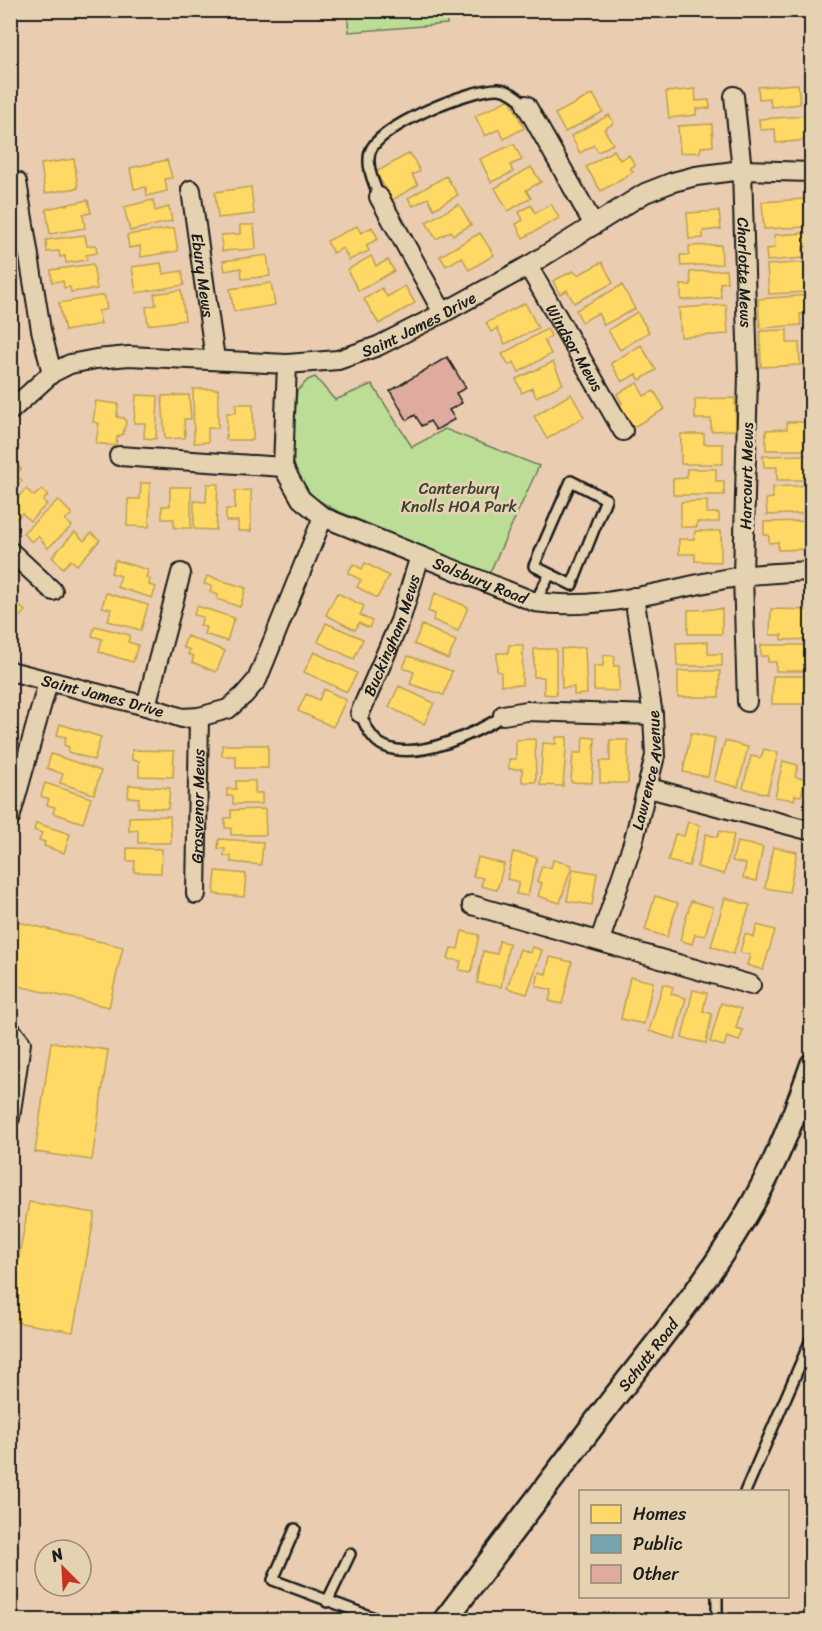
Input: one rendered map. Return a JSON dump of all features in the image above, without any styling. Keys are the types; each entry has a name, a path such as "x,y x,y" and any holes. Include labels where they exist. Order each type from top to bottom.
{"street":[{"name":"Charlotte Mews","path":"734,96 742,170 748,375"},
{"path":"526,105 594,225"},
{"name":"Saint James Drive","path":"10,411 52,373 70,364 129,356 287,364 338,360 378,346 443,313 528,266 645,193 696,176 742,170 812,172"},
{"path":"17,182 41,330 52,373"},
{"name":"Ebury Mews","path":"191,190 215,359"},
{"path":"379,197 443,313"},
{"name":"Windsor Mews","path":"528,266 623,431"},
{"path":"119,456 283,467 287,364"},
{"name":"Harcourt Mews","path":"747,702 743,576 748,375"},
{"name":"Salsbury Road","path":"283,467 301,499 323,517 535,603 561,606 634,597 743,576 812,571"},
{"name":"Saint James Drive","path":"10,671 146,706 182,718 199,717 228,709 257,680 323,517"},
{"path":"10,551 53,591"},
{"name":"Buckingham Mews","path":"360,713 400,621 420,556"},
{"path":"146,706 181,573"},
{"name":"Lawrence Avenue","path":"600,940 633,843 649,788 655,756 653,714 634,597"},
{"path":"10,818 48,682"},
{"path":"505,715 527,711 653,714"},
{"name":"Grosvenor Mews","path":"196,894 199,717"},
{"path":"649,788 804,829"},
{"path":"472,905 751,985"},
{"path":"10,1029 21,1043 10,1118"},
{"name":"Schutt Road","path":"445,1620 726,1248 754,1202 777,1155 812,1065"}],"lane":[{"path":"379,197 369,168 370,154 375,142 387,132 451,99 477,91 501,89 517,96 526,105"},
{"path":"571,481 606,499 572,585 550,574 534,566 571,481"},
{"path":"535,603 550,574"},
{"path":"360,713 368,730 382,746 399,750 421,749 454,740 482,729 505,715"},
{"path":"746,1490 812,1337"},
{"path":"295,1530 273,1580 380,1620"},
{"path":"327,1602 350,1554"},
{"path":"717,1598 717,1620"}],"green space":[{"path":"347,11 446,11 447,24 349,32"},
{"path":"473,11 513,11 504,16 493,17 483,16"},
{"name":"Canterbury Knolls HOA Park","path":"315,377 335,400 372,384 412,447 445,429 539,466 489,574 335,510 313,497 295,468 292,449 297,391 308,380"}],"building: Homes":[{"path":"681,10 695,10 687,17"},
{"path":"798,84 800,104 771,107 770,98 759,99 758,87"},
{"path":"695,89 696,101 709,100 710,108 696,109 696,115 669,118 666,92"},
{"path":"593,94 603,112 565,132 555,114"},
{"path":"510,99 524,128 504,139 499,129 485,136 475,116"},
{"path":"609,115 614,123 604,129 613,144 598,152 594,145 580,153 571,136"},
{"path":"806,116 808,140 776,143 775,129 760,130 759,119"},
{"path":"712,124 713,146 701,147 700,152 680,153 678,126"},
{"path":"514,144 522,160 510,165 513,172 491,182 480,159"},
{"path":"614,150 620,160 629,155 635,165 630,168 633,172 601,191 586,167"},
{"path":"410,153 420,171 412,175 418,185 392,200 376,172"},
{"path":"74,159 78,188 45,193 41,164"},
{"path":"167,160 172,178 165,179 167,191 147,196 146,187 134,189 130,168"},
{"path":"531,167 541,182 526,190 531,198 508,211 495,188"},
{"path":"446,176 458,195 434,209 428,198 413,206 408,198"},
{"path":"251,187 254,214 218,218 215,192"},
{"path":"804,199 806,227 764,229 762,202"},
{"path":"88,200 91,213 83,214 85,228 50,234 46,209"},
{"path":"153,200 155,211 169,207 172,221 130,231 124,207"},
{"path":"459,204 471,225 453,235 451,231 436,239 426,222"},
{"path":"551,204 559,218 523,238 516,224 523,220 519,212 531,205 535,213"},
{"path":"719,211 721,229 703,231 703,238 689,239 687,213"},
{"path":"240,225 254,225 256,249 222,251 221,235 240,234"},
{"path":"357,226 361,233 372,227 378,239 366,245 369,251 349,260 343,248 333,253 327,241"},
{"path":"174,228 178,251 141,257 140,246 129,248 127,235"},
{"path":"480,233 494,255 469,270 462,257 446,266 440,256"},
{"path":"809,233 810,246 803,247 803,258 767,261 766,249 775,248 774,235"},
{"path":"85,235 87,246 96,245 97,253 86,255 87,260 66,263 65,256 60,257 59,251 47,252 46,240"},
{"path":"721,245 722,264 681,266 680,255 689,255 689,246"},
{"path":"267,255 270,276 242,279 241,268 225,271 223,261"},
{"path":"371,256 376,266 388,260 394,271 359,291 347,270"},
{"path":"602,262 613,283 574,303 567,290 560,294 553,281 573,271 578,275"},
{"path":"812,262 812,275 806,275 807,292 769,294 767,265"},
{"path":"161,263 163,274 182,271 184,285 136,293 132,267"},
{"path":"93,264 97,289 71,292 70,287 64,288 63,281 52,282 51,270"},
{"path":"726,270 727,282 720,283 721,298 681,300 681,285 691,285 690,272"},
{"path":"271,283 275,305 234,312 230,289"},
{"path":"622,285 635,309 604,325 598,313 582,322 576,310"},
{"path":"405,286 415,303 379,324 364,299 382,288 387,297"},
{"path":"181,290 185,320 148,325 146,307 156,305 154,294"},
{"path":"104,295 107,309 98,311 101,324 65,331 59,303"},
{"path":"810,295 811,313 800,314 801,325 760,328 758,299"},
{"path":"525,303 538,328 505,344 497,328 491,332 486,323"},
{"path":"726,305 728,334 681,337 679,308"},
{"path":"637,312 649,332 620,350 608,330"},
{"path":"547,329 551,336 544,340 551,354 519,372 514,362 509,365 502,354"},
{"path":"787,330 787,343 799,343 800,365 761,367 760,331"},
{"path":"641,345 656,370 640,380 636,374 622,382 611,363"},
{"path":"553,362 563,384 536,397 532,388 522,393 516,379"},
{"path":"637,383 644,396 654,391 665,409 630,429 616,406 622,403 617,394"},
{"path":"193,389 218,389 218,428 208,428 208,442 194,443"},
{"path":"571,394 584,417 547,439 534,416"},
{"path":"136,395 158,396 156,439 144,438 145,423 134,423"},
{"path":"189,395 191,419 184,419 185,438 165,439 162,396"},
{"path":"735,398 736,430 711,431 711,419 695,419 695,399"},
{"path":"96,401 118,404 117,417 124,418 126,422 123,434 117,437 116,446 96,443 99,423 93,422"},
{"path":"236,404 253,404 253,440 226,440 227,413 236,413"},
{"path":"787,422 811,422 812,450 766,450 766,430 787,429"},
{"path":"681,434 704,434 704,444 723,444 723,464 681,464"},
{"path":"809,455 809,480 777,480 777,467 764,467 763,456"},
{"path":"14,462 21,469 16,475 22,481 10,492 10,466"},
{"path":"687,469 716,469 716,481 724,481 724,495 673,495 673,479 687,478"},
{"path":"141,483 150,483 149,527 127,526 128,499 140,499"},
{"path":"207,484 218,484 216,530 194,529 194,501 206,502"},
{"path":"812,485 812,513 767,515 766,499 773,498 773,487"},
{"path":"170,487 191,487 191,528 174,528 174,519 162,519 162,506 170,506"},
{"path":"26,489 34,496 42,489 48,495 43,501 47,504 30,521 22,513 15,520 10,516 10,505"},
{"path":"251,490 251,531 238,531 238,521 226,521 226,509 235,509 235,491"},
{"path":"58,500 72,514 65,520 72,526 48,548 38,536 32,542 23,533"},
{"path":"707,501 707,513 719,513 719,522 697,522 697,527 681,527 681,502"},
{"path":"806,521 807,535 812,535 812,549 778,550 778,542 769,543 769,535 764,535 764,522"},
{"path":"695,531 721,531 721,562 695,561 695,554 679,554 679,539 694,539"},
{"path":"75,532 84,541 91,533 100,540 77,565 71,560 63,568 52,557"},
{"path":"115,560 148,570 146,578 150,579 149,585 156,587 152,598 117,587 121,576 111,573"},
{"path":"365,563 389,576 377,598 357,587 361,580 348,573 353,564 362,569"},
{"path":"207,576 246,588 240,607 217,599 218,595 210,592 212,586 204,584"},
{"path":"106,593 148,605 141,630 108,621 111,609 102,607"},
{"path":"337,593 364,606 360,615 372,621 369,628 359,623 355,630 326,615"},
{"path":"435,593 468,607 458,631 433,620 435,614 428,611"},
{"path":"10,597 25,611 10,626"},
{"path":"197,606 234,618 227,641 204,634 206,627 200,626 203,617 194,615"},
{"path":"722,609 722,634 688,634 688,610"},
{"path":"771,609 812,610 811,639 782,640 782,635 770,635"},
{"path":"326,623 363,639 354,659 318,642"},
{"path":"422,625 456,641 448,659 414,644"},
{"path":"95,626 130,635 128,642 138,645 133,662 99,652 102,639 92,636"},
{"path":"187,636 225,651 216,672 192,662 194,656 188,654 190,650 183,647"},
{"path":"708,642 708,654 722,654 722,666 677,666 676,643"},
{"path":"509,645 523,645 522,685 501,685 501,672 497,671 497,653 508,653"},
{"path":"761,645 809,645 809,671 776,671 776,662 768,662 768,656 761,656"},
{"path":"585,647 587,694 574,695 574,687 562,688 561,649"},
{"path":"534,649 556,649 556,695 544,694 544,677 534,677"},
{"path":"314,652 357,673 347,692 304,672"},
{"path":"604,655 615,656 614,666 619,666 619,691 594,690 594,666 603,666"},
{"path":"408,656 452,671 444,695 410,684 414,672 403,668"},
{"path":"678,671 720,671 719,697 678,697"},
{"path":"773,676 808,676 808,704 772,704"},
{"path":"399,686 434,703 424,724 389,707"},
{"path":"324,689 346,700 333,727 298,711 306,694 319,700"},
{"path":"60,724 101,737 94,760 68,752 69,747 64,745 66,737 57,735"},
{"path":"691,733 715,738 708,777 683,772"},
{"path":"556,737 567,737 563,786 540,785 543,743 556,744"},
{"path":"583,737 595,738 592,783 571,782 573,753 582,753"},
{"path":"535,739 536,782 522,782 522,769 509,769 509,759 516,759 516,740"},
{"path":"610,740 628,740 628,783 600,783 600,761 610,761"},
{"path":"725,741 748,747 738,787 714,781"},
{"path":"222,745 268,745 268,768 236,768 236,756 222,756"},
{"path":"764,749 778,753 767,794 743,788 751,756 761,758"},
{"path":"132,750 174,751 173,777 139,776 139,761 132,760"},
{"path":"51,754 101,771 94,794 60,783 63,774 47,768"},
{"path":"783,761 798,765 795,777 805,779 801,796 795,795 794,800 775,797"},
{"path":"236,781 255,781 255,793 262,793 262,804 233,804 233,796 227,796 227,789 236,789"},
{"path":"45,783 91,798 83,823 53,813 55,807 47,805 49,799 41,796"},
{"path":"129,785 170,788 168,809 138,807 139,798 128,797"},
{"path":"265,809 266,835 231,835 231,828 225,828 225,818 231,818 231,810"},
{"path":"170,816 171,843 138,843 138,830 129,831 129,817"},
{"path":"688,822 700,825 689,866 668,861 675,834 684,836"},
{"path":"36,823 70,834 64,853 44,846 45,842 39,840 42,833 34,830"},
{"path":"720,831 734,835 724,874 697,867 706,834 717,837"},
{"path":"219,839 263,842 261,865 231,862 231,856 224,856 225,849 218,848"},
{"path":"737,842 763,847 756,881 743,878 746,864 732,861"},
{"path":"773,847 797,852 789,892 765,888"},
{"path":"127,848 162,849 161,873 134,872 135,861 127,861"},
{"path":"513,852 537,857 528,896 516,894 519,882 507,879"},
{"path":"478,857 504,864 497,890 481,886 483,878 473,876"},
{"path":"553,860 572,865 560,903 538,896 542,883 537,881 542,866 551,868"},
{"path":"573,869 597,873 592,905 567,901"},
{"path":"216,871 246,874 244,897 214,894"},
{"path":"655,896 678,903 667,937 645,930"},
{"path":"725,898 750,905 733,954 711,946"},
{"path":"691,901 713,907 705,936 695,934 692,944 680,940"},
{"path":"10,920 123,947 109,1007 10,984"},
{"path":"757,925 775,930 763,970 747,965 750,955 740,952 745,934 754,937"},
{"path":"462,931 479,935 471,972 459,970 461,961 448,959 451,948 458,949"},
{"path":"499,941 509,943 501,987 477,983 483,951 497,954"},
{"path":"532,947 542,950 527,994 507,988 520,949 530,953"},
{"path":"550,957 572,962 562,1004 549,1001 552,990 536,986 539,972 546,974"},
{"path":"630,977 653,982 644,1024 621,1019"},
{"path":"663,984 673,987 671,994 686,998 675,1039 649,1031"},
{"path":"693,990 707,993 703,1011 712,1014 706,1043 682,1038"},
{"path":"721,1003 741,1009 736,1028 743,1030 739,1041 727,1037 724,1046 710,1042"},
{"path":"51,1042 108,1050 92,1160 35,1152"},
{"path":"29,1202 95,1213 73,1332 10,1321 10,1306"}],"building: Public":[{"path":"275,1614 290,1620 271,1620"}],"building: Other":[{"path":"447,357 466,388 456,393 462,403 449,410 455,419 436,430 430,421 422,426 415,415 407,420 390,391"}]}
